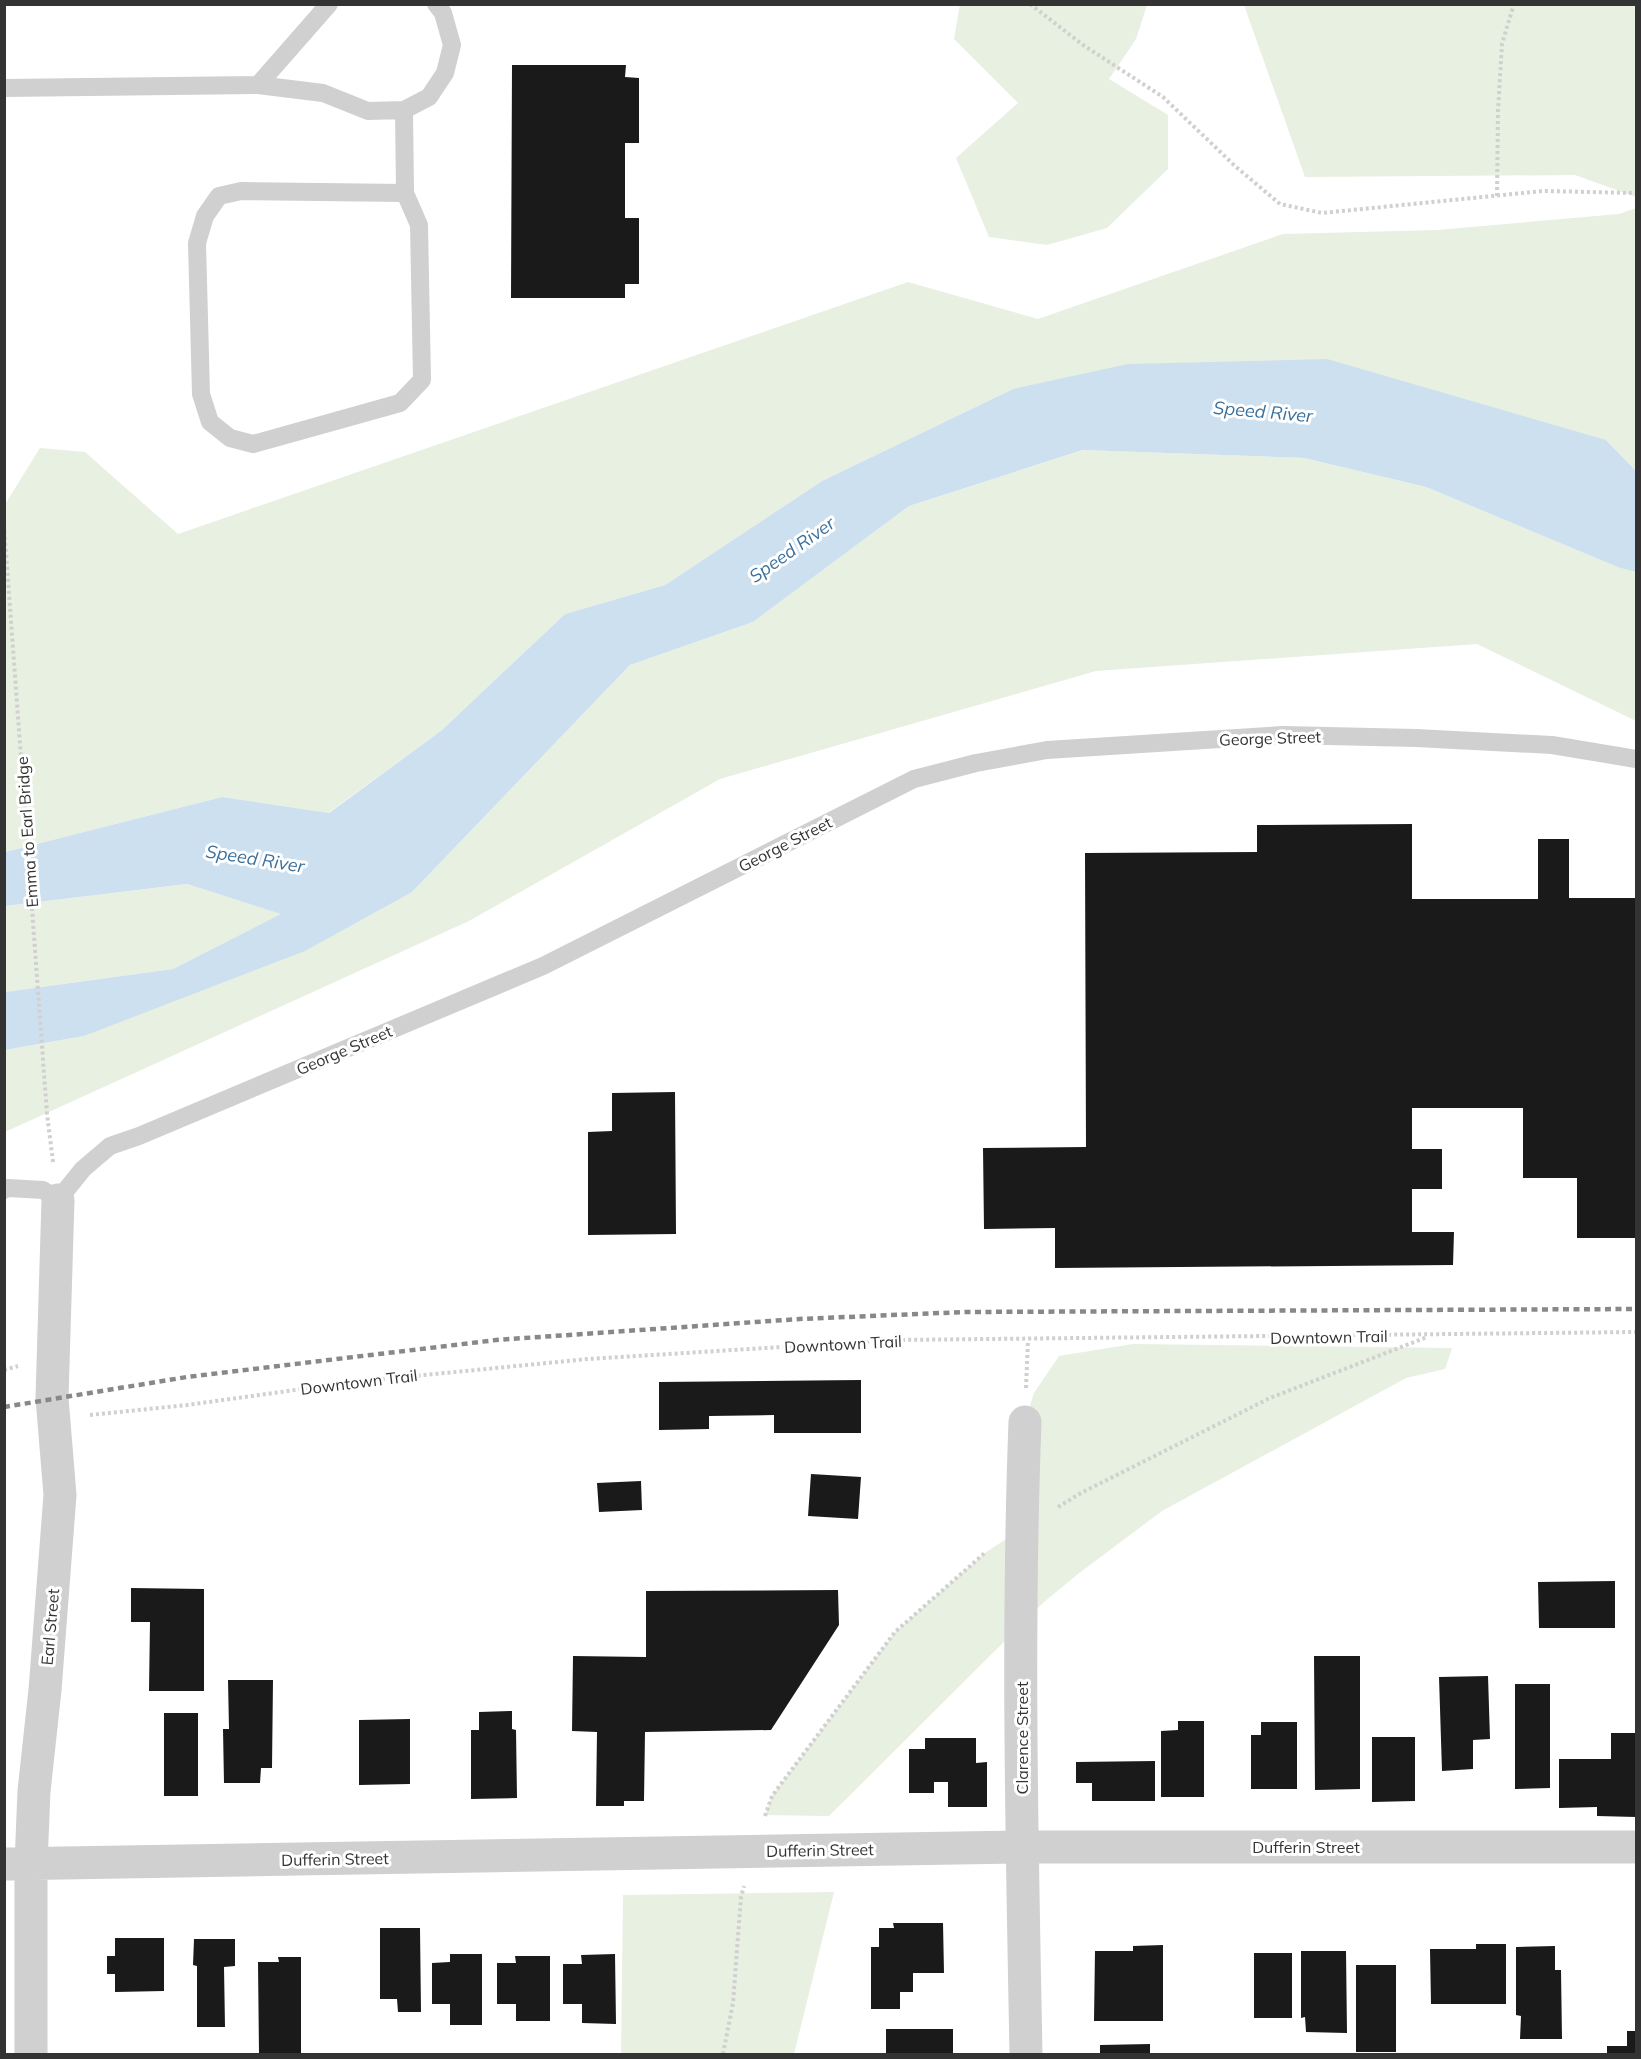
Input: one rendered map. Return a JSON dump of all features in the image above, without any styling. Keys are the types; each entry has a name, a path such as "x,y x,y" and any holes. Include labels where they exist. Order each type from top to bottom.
{"street":[{"name":"Earl Street","path":"31,2055 18,1864 34,1791 45,1690 60,1495 52,1398 58,1200"},
{"name":"Clarence Street","path":"1025,1422 1021,1529 1022,1847 1026,2055"},
{"name":"Dufferin Street","path":"18,1864 1022,1847 1636,1847"}],"lane":[{"path":"258,85 328,4"},
{"path":"4,88 258,85 323,93 368,111 404,110 429,97 445,73 452,45 443,13 436,4"},
{"path":"404,110 405,193 419,225 422,380 400,403 253,444 230,438 210,422 201,394 198,243 205,216 219,196 241,190 405,193"},
{"name":"George Street","path":"58,1200 83,1169 110,1146 543,966 914,779 976,763 1047,750 1283,735 1552,744 1636,759"},
{"path":"4,1190 8,1188 43,1190 58,1200"}],"path":[{"path":"1030,4 1083,45 1163,97 1235,166 1280,204 1322,213 1543,191 1636,193"},
{"path":"1497,196 1502,44 1514,4"},
{"name":"Emma to Earl Bridge","path":"4,525 8,550 47,1114"},
{"name":"Downtown Trail","path":"53,1418 187,1405 353,1382 588,1359 896,1340 1636,1332"},
{"path":"1025,1422 1028,1340"}],"green space":[{"path":"960,4 1147,5 1136,39 1109,79 1168,115 1168,169 1107,228 1047,245 989,237 956,158 1018,103 954,39"},
{"path":"1244,5 1636,5 1636,197 1575,175 1305,177"},
{"path":"1636,208 1636,471 1606,440 1013,389 822,481 665,585 565,614 442,730 328,813 222,797 5,852 4,506 40,448 85,452 178,534 908,282 1038,319 1283,234 1437,230 1619,214"},
{"path":"1084,450 1304,458 1426,487 1620,568 1636,572 1636,721 1477,644 1096,671 720,779 469,921 5,1132 5,1050 84,1036 412,892 630,665 753,622 909,506"},
{"path":"187,884 282,914 173,969 5,992 5,906"},
{"path":"1133,1344 1452,1348 1445,1369 1406,1378 1162,1511 1078,1574 1044,1602 829,1816 765,1815 772,1796 895,1632 985,1553 1021,1529 1025,1422 1034,1393 1059,1356"},
{"path":"834,1892 794,2054 621,2054 623,1895"}],"water":[{"name":"Speed River","path":"1327,359 1606,440 1636,471 1636,572 1620,568 1426,487 1304,458 1083,450 909,506 753,622 630,665 412,892 305,951 84,1036 5,1050 5,992 173,969 281,914 187,884 5,906 5,852 222,797 329,813 442,730 565,614 665,585 822,481 1013,389 1128,364"}],"building":[{"path":"512,65 626,65 625,77 639,78 639,143 625,143 625,218 639,218 639,284 625,284 625,298 511,298"},
{"path":"1412,824 1412,899 1538,899 1538,839 1569,839 1569,898 1636,898 1636,1238 1577,1238 1577,1178 1523,1178 1523,1108 1412,1108 1412,1149 1442,1149 1442,1189 1412,1189 1412,1232 1454,1232 1453,1265 1055,1268 1055,1228 984,1229 983,1148 1086,1147 1085,853 1257,852 1257,825"},
{"path":"675,1092 676,1234 588,1235 588,1132 612,1131 612,1093"},
{"path":"861,1380 861,1433 774,1433 774,1415 709,1416 709,1429 659,1430 659,1382"},
{"path":"811,1474 861,1477 858,1519 808,1516"},
{"path":"641,1481 642,1510 599,1512 597,1483"},
{"path":"1615,1581 1615,1628 1539,1628 1538,1582"},
{"path":"131,1588 204,1589 204,1691 149,1691 150,1622 131,1622"},
{"path":"838,1590 839,1625 771,1730 645,1732 644,1801 624,1801 624,1806 596,1806 597,1732 572,1731 573,1656 646,1657 646,1591"},
{"path":"1314,1656 1360,1656 1360,1789 1315,1790"},
{"path":"1488,1676 1490,1739 1473,1740 1473,1769 1442,1771 1439,1677"},
{"path":"228,1680 273,1680 272,1768 261,1768 260,1783 224,1783 223,1729 229,1729"},
{"path":"1515,1684 1550,1684 1550,1788 1515,1789"},
{"path":"512,1711 512,1729 516,1730 517,1798 471,1799 471,1730 479,1730 479,1712"},
{"path":"164,1713 198,1713 198,1796 164,1796"},
{"path":"410,1719 410,1784 359,1785 359,1720"},
{"path":"1178,1721 1204,1721 1204,1797 1161,1797 1161,1731 1178,1730"},
{"path":"1261,1722 1297,1722 1297,1789 1251,1789 1251,1735 1261,1735"},
{"path":"1611,1733 1636,1733 1636,1817 1597,1816 1597,1807 1559,1808 1559,1759 1611,1759"},
{"path":"1372,1737 1415,1737 1415,1801 1372,1802"},
{"path":"925,1738 976,1738 976,1763 987,1762 987,1807 948,1807 948,1782 934,1782 934,1793 909,1793 909,1749 925,1749"},
{"path":"1155,1761 1155,1801 1092,1801 1092,1783 1076,1783 1076,1762"},
{"path":"893,1923 943,1923 944,1973 913,1973 913,1992 900,1992 900,2009 871,2009 871,1947 879,1947 879,1928 894,1928"},
{"path":"380,1928 420,1928 421,2012 398,2012 397,1999 380,1999"},
{"path":"115,1938 164,1938 164,1991 115,1992 115,1974 107,1974 107,1956 115,1956"},
{"path":"194,1939 235,1939 235,1966 224,1967 225,2027 197,2027 197,1966 193,1965"},
{"path":"1476,1944 1506,1944 1506,2004 1431,2004 1430,1949 1476,1949"},
{"path":"1163,1945 1163,2021 1094,2021 1095,1951 1133,1951 1133,1946"},
{"path":"1555,1946 1555,1970 1561,1970 1562,2039 1520,2039 1521,2016 1516,2015 1516,1947"},
{"path":"1301,1951 1346,1951 1347,2033 1306,2032 1305,2017 1301,2018"},
{"path":"1254,1953 1292,1953 1292,2018 1254,2018"},
{"path":"450,1954 482,1954 482,2025 450,2025 450,2004 432,2004 432,1963 450,1962"},
{"path":"615,1954 616,2024 582,2023 582,2004 563,2004 563,1964 582,1964 581,1955"},
{"path":"515,1956 550,1956 550,2021 516,2021 516,2004 497,2004 497,1963 516,1963"},
{"path":"278,1957 301,1957 301,2053 259,2054 258,1962 279,1962"},
{"path":"1356,1965 1396,1965 1396,2052 1356,2052"},
{"path":"886,2029 953,2029 953,2054 886,2054"},
{"path":"1627,2031 1636,2031 1636,2054 1607,2054 1607,2046 1627,2046"},
{"path":"1150,2044 1150,2054 1100,2054 1100,2045"}],"railway":[{"path":"4,1407 187,1377 496,1340 799,1319 965,1312 1636,1309"}]}
